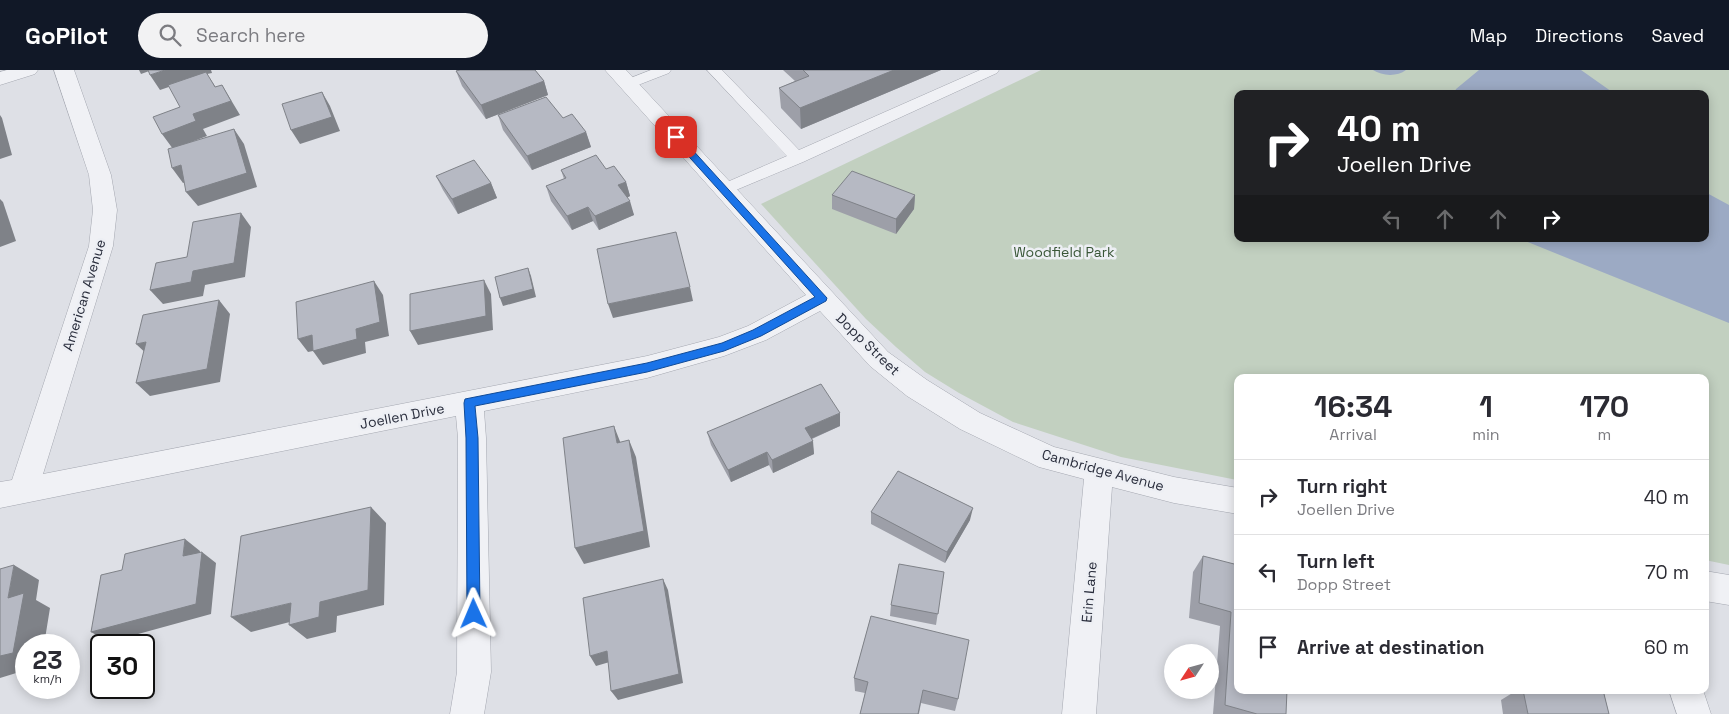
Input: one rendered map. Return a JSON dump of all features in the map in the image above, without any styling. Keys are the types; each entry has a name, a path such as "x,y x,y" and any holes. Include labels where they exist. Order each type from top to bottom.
{"street":[{"path":"0,79 28,70"},
{"name":"American Avenue","path":"12,493 101,246 105,210 100,174 64,70"},
{"name":"Dopp Street","path":"622,77 879,359 917,388 949,408"},
{"name":"Joellen Drive","path":"12,493 647,367 724,346 757,333 822,298"},
{"path":"467,714 474,672 472,438 469,403"},
{"name":"Cambridge Avenue","path":"949,408 970,421 1049,458 1174,490 1234,500"},
{"name":"Erin Lane","path":"1079,714 1099,470"},
{"path":"1709,587 1729,590"},
{"path":"1687,694 1694,714"}],"lane":[{"path":"622,77 664,70"},
{"path":"714,70 798,158"},
{"path":"724,190 992,70"}],"green space":[{"name":"Woodfield Park","path":"1041,70 1729,70 1729,565 1709,561 1709,374 1234,374 1234,479 1121,457 1013,422 925,372 866,319 761,204"}],"water":[{"path":"1479,70 1581,70 1609,90 1456,90"},
{"path":"1709,194 1729,205 1729,323 1527,242 1709,242"}],"building":[{"path":"148,70 165,70 150,75"},
{"path":"535,70 544,81 481,105 456,71"},
{"path":"803,70 894,70 800,108 779,88 809,76"},
{"path":"206,72 215,87 222,85 231,101 193,114 196,121 162,134 153,117 180,107 168,85"},
{"path":"322,92 332,117 291,130 282,104"},
{"path":"546,97 563,118 572,114 586,132 527,156 498,115"},
{"path":"234,129 247,173 186,192 181,165 172,168 168,149"},
{"path":"596,155 606,169 614,166 626,182 618,185 630,201 595,216 588,207 567,216 546,186 566,178 561,170"},
{"path":"474,160 491,183 452,199 436,176"},
{"path":"852,171 915,195 896,219 832,195"},
{"path":"241,213 234,263 193,271 191,282 150,290 156,263 187,257 193,222"},
{"path":"676,232 690,287 608,304 597,249"},
{"path":"528,268 533,289 500,298 495,277"},
{"path":"484,280 486,316 410,331 410,294"},
{"path":"374,281 380,322 356,329 357,339 313,351 312,335 298,339 296,302"},
{"path":"219,300 207,369 136,383 146,342 136,344 143,315"},
{"path":"821,384 840,413 805,428 813,441 772,460 767,452 728,470 707,432"},
{"path":"614,426 617,443 629,440 644,531 575,548 563,438"},
{"path":"898,471 973,508 947,552 871,512"},
{"path":"371,507 368,590 320,602 319,617 289,625 291,603 231,617 241,536"},
{"path":"185,539 183,556 202,552 196,604 91,632 101,575 122,570 125,554"},
{"path":"1203,556 1234,564 1234,694 1287,694 1286,714 1257,714 1225,705 1231,612 1199,603"},
{"path":"899,564 944,572 938,614 891,605"},
{"path":"14,565 8,598 24,593 13,653 0,656 0,569"},
{"path":"663,579 679,674 611,691 607,651 590,656 583,598"},
{"path":"871,616 969,640 958,699 923,690 918,714 860,714 868,682 854,678"},
{"path":"1524,694 1604,694 1609,714 1528,714"}],"waterway":[{"path":"1377,70 1395,73 1402,70"}],"route":[{"path":"474,614 472,438 469,403 647,367 724,346 757,333 822,298 676,137"}]}
